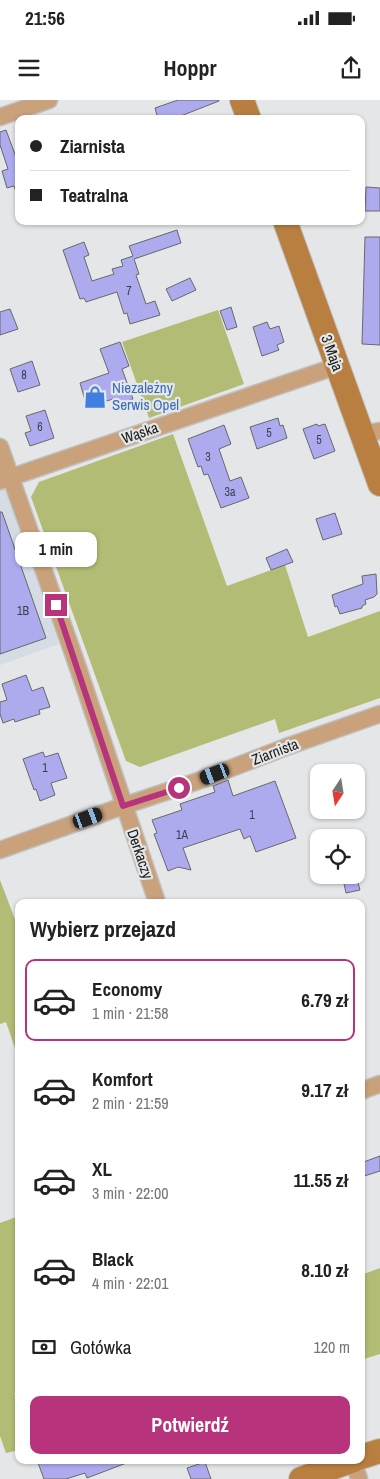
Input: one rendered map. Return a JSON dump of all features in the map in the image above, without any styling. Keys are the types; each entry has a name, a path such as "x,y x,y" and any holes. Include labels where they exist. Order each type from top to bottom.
{"street":[{"path":"0,117 49,100"},
{"path":"242,100 248,115"},
{"name":"3 Maja","path":"287,225 337,366 371,432 380,484"},
{"name":"Wąska","path":"6,479 337,366"},
{"name":"Derkaczy","path":"0,447 6,479 75,659 156,899"},
{"name":"Ziarnista","path":"0,850 198,781 286,747 380,714"},
{"path":"365,1090 380,1084"},
{"path":"365,1456 380,1451"},
{"path":"301,1479 342,1464"},
{"path":"354,1464 359,1479"}],"shaded area":[{"path":"6,485 59,644 0,665 0,487"}],"green space":[{"path":"218,310 244,384 149,418 122,342"},
{"path":"173,434 227,586 285,565 308,637 380,611 380,698 279,733 275,719 140,767 126,761 31,497 39,482"},
{"path":"0,880 15,919 15,1048 6,1022 0,1024"},
{"path":"15,1217 15,1451 6,1453 0,1436 0,1223"},
{"path":"380,1268 380,1354 365,1359 365,1274"}],"building":[{"path":"178,100 219,100 183,115 157,115 155,108"},
{"path":"6,130 15,154 15,189 14,186 7,188 2,171 8,169 0,145 0,132"},
{"path":"366,187 380,188 380,211 365,211"},
{"path":"177,230 181,243 134,259 139,274 136,275 146,304 155,301 160,315 130,324 127,313 124,314 117,292 86,302 84,298 80,299 63,250 84,242 89,255 84,257 92,281 114,274 112,269 123,266 121,260 133,256 129,246"},
{"path":"365,237 380,237 380,345 362,344"},
{"path":"190,278 196,290 172,301 166,289"},
{"path":"231,307 237,327 227,330 220,311"},
{"path":"10,309 18,329 0,335 0,312"},
{"path":"267,322 270,329 279,326 284,342 277,345 279,350 262,356 253,327"},
{"path":"120,342 129,366 122,369 133,399 115,405 113,399 87,407 80,383 109,373 100,349"},
{"path":"32,361 40,385 18,392 10,369"},
{"path":"45,410 54,438 30,446 25,433 31,431 26,416"},
{"path":"278,418 280,426 283,425 287,438 257,449 250,427"},
{"path":"317,424 318,426 325,424 335,451 314,459 303,429"},
{"path":"224,425 231,444 219,449 230,481 241,477 249,498 221,508 208,474 204,475 201,466 198,467 188,439"},
{"path":"0,512 2,512 46,638 0,654"},
{"path":"335,513 342,534 323,540 316,519"},
{"path":"287,549 293,562 271,570 266,558"},
{"path":"376,574 377,594 365,600 366,604 362,608 340,614 337,606 335,607 332,595 363,584 362,576"},
{"path":"26,675 32,691 43,687 50,707 39,710 40,714 15,722 14,719 3,723 0,714 0,702 7,700 2,684"},
{"path":"43,752 45,757 58,753 67,778 51,783 55,795 40,801 23,759"},
{"path":"228,780 233,796 275,781 296,838 256,852 250,836 244,839 240,829 183,848 191,870 178,867 168,871 154,834 157,833 152,820 182,810 180,804 215,792 213,786"},
{"path":"344,884 358,884 360,890 346,893"},
{"path":"380,1156 380,1171 365,1176 365,1162"},
{"path":"38,1464 124,1464 87,1478 85,1473 66,1479 44,1479"},
{"path":"206,1464 211,1479 191,1479 187,1468"}],"place":[{"name":"Niezależny Serwis Opel","path":"95,397"}],"route":[{"path":"56,605 123,806 179,788"}]}
